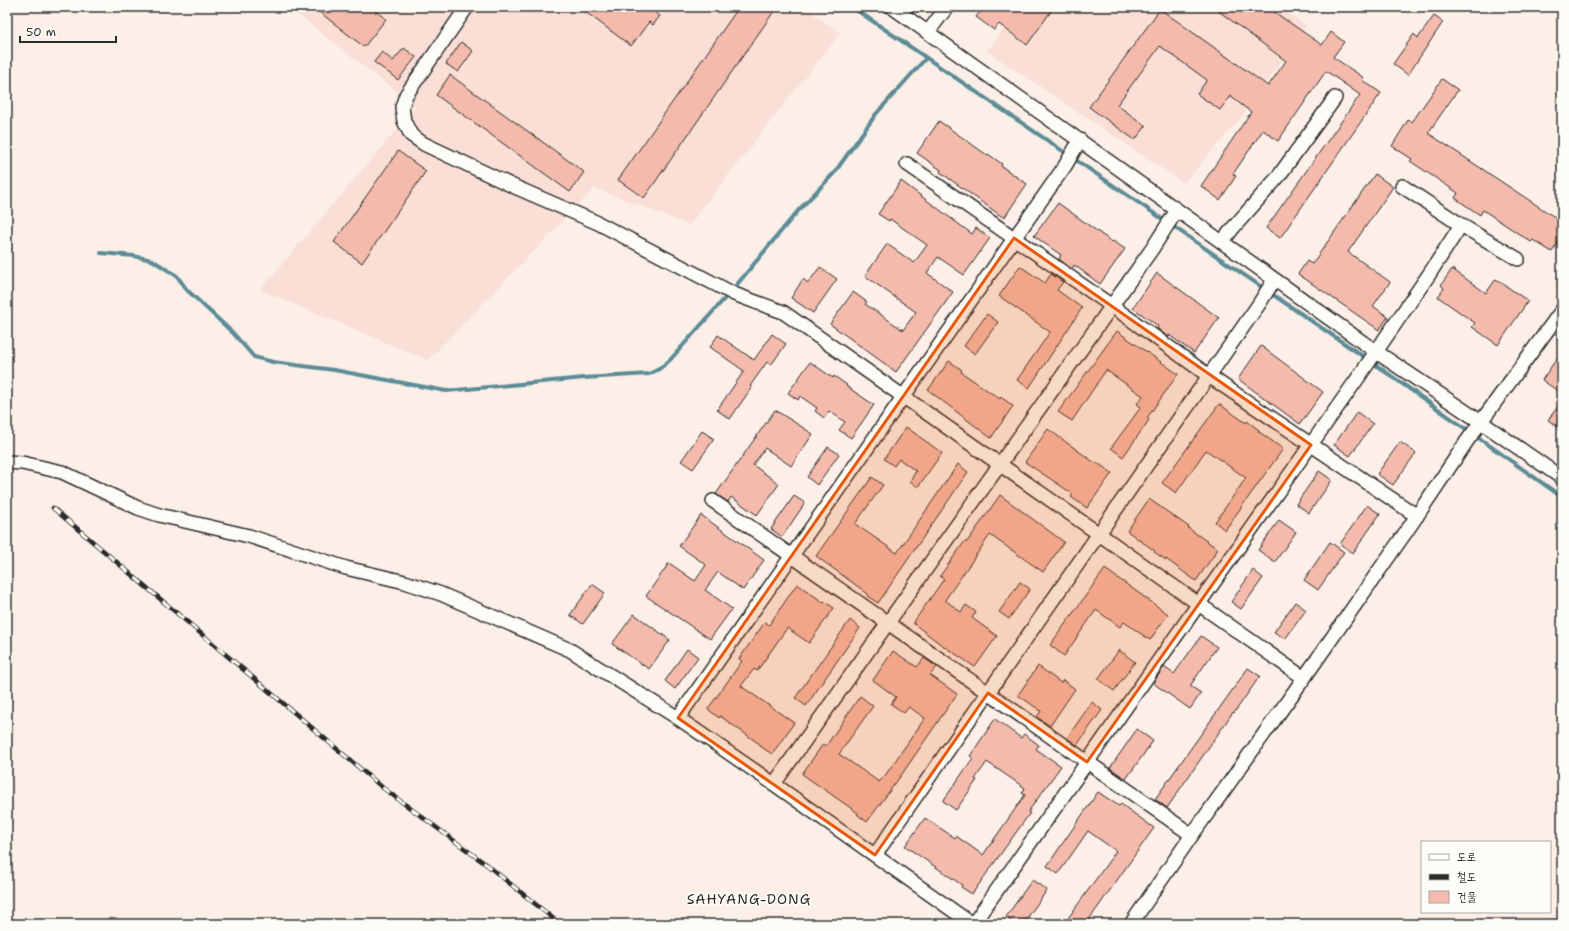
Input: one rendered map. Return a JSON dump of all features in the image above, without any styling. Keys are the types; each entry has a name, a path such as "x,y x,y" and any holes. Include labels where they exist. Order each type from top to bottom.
{"street":[{"path":"467,7 406,95 402,107 404,121 411,135 424,144 515,187 598,223 730,292 784,312 1304,678"},
{"path":"892,7 928,32 1174,215 1222,242 1266,292 1368,363 1474,431 1562,478"},
{"path":"928,32 947,7"},
{"path":"1222,242 1278,177 1335,98"},
{"path":"678,718 1067,163 1078,144"},
{"path":"907,164 1112,306 1209,376 1417,516"},
{"path":"1402,186 1518,260"},
{"path":"774,784 1112,306 1174,215"},
{"path":"7,462 28,464 62,472 138,508 159,515 249,536 346,568 405,582 441,594 570,650 678,718 972,924 1311,445 1430,273 1461,225"},
{"path":"875,855 1266,292"},
{"path":"1131,924 1417,516 1474,431 1562,310"},
{"path":"712,501 1192,835"}],"highlighted area":[{"path":"1014,238 1311,445 1087,762 988,693 875,855 678,718"}],"shaded area":[{"path":"288,7 804,7 840,33 689,225 595,188 428,360 260,290 416,107"},
{"path":"1021,7 1281,7 1306,26 1244,114 1184,183 987,51"}],"building":[{"path":"313,7 370,7 386,19 364,47"},
{"path":"579,7 647,7 660,16 653,25 649,22 631,46"},
{"path":"739,7 777,7 644,198 618,180"},
{"path":"984,7 1054,7 1027,45 999,24 994,30 976,17"},
{"path":"1213,7 1267,7 1322,45 1331,32 1344,42 1333,57 1364,78 1362,80 1381,93 1280,238 1266,228 1360,95 1326,71 1278,141 1263,130 1233,174 1236,176 1220,200 1201,186 1251,112 1230,96 1220,110 1197,94 1207,80 1160,46 1117,105 1146,126 1135,140 1089,107 1160,9 1268,86 1286,61"},
{"path":"1434,16 1443,22 1408,75 1393,64 1414,34 1418,38"},
{"path":"461,42 473,51 458,72 446,64"},
{"path":"404,48 416,57 398,80 374,62 382,52 393,61"},
{"path":"450,75 584,172 570,192 436,95"},
{"path":"1442,79 1458,90 1428,133 1562,222 1562,237 1552,252 1533,240 1531,242 1483,210 1480,215 1455,198 1458,193 1410,161 1412,159 1392,146 1408,120 1412,122"},
{"path":"939,121 1002,164 1001,166 1027,184 1004,218 940,172 941,170 917,153"},
{"path":"398,151 426,171 362,263 334,242"},
{"path":"1375,174 1393,187 1348,252 1390,282 1373,306 1388,317 1379,330 1298,274 1307,261 1312,264"},
{"path":"901,181 972,234 976,228 990,238 964,275 938,257 927,273 953,292 896,372 830,324 853,292 867,302 865,304 903,330 916,312 865,276 887,244 914,263 927,245 890,219 889,221 878,214"},
{"path":"1058,203 1112,242 1113,241 1125,249 1100,284 1074,265 1072,269 1059,259 1061,255 1034,236"},
{"path":"1020,266 1045,283 1051,274 1063,282 1057,290 1082,308 1029,388 1017,380 1050,332 999,296"},
{"path":"820,267 837,279 813,313 791,298 803,279 808,283"},
{"path":"1452,269 1486,293 1496,279 1528,301 1498,345 1472,327 1475,323 1438,297 1444,288 1441,285"},
{"path":"1157,273 1219,318 1194,353 1169,335 1168,337 1157,328 1158,326 1133,308"},
{"path":"987,314 998,322 975,354 964,346"},
{"path":"1117,331 1178,374 1147,418 1149,420 1123,457 1111,448 1141,407 1137,404 1143,396 1106,370 1072,421 1058,412"},
{"path":"772,334 786,344 771,365 767,362 730,419 717,410 744,371 710,347 718,335 754,360"},
{"path":"1261,346 1323,392 1300,424 1238,379"},
{"path":"1562,351 1562,394 1542,380"},
{"path":"949,361 962,370 961,372 1000,399 1001,397 1013,406 991,438 928,390"},
{"path":"810,362 833,378 834,376 874,405 851,438 839,430 845,422 829,411 824,418 815,411 817,408 800,396 798,400 788,393"},
{"path":"1562,401 1562,430 1548,420"},
{"path":"1219,404 1246,423 1247,421 1283,449 1225,530 1215,522 1246,478 1206,450 1176,493 1162,483"},
{"path":"775,410 813,434 791,466 765,448 753,465 779,484 757,515 731,497 728,502 716,494"},
{"path":"1357,412 1373,424 1350,456 1334,445"},
{"path":"906,427 942,453 918,487 910,481 916,471 899,459 894,466 884,459"},
{"path":"1048,429 1095,463 1096,462 1112,473 1087,508 1071,497 1073,494 1025,462"},
{"path":"702,431 714,439 693,469 681,461"},
{"path":"1400,442 1416,453 1393,485 1377,474"},
{"path":"828,447 839,454 817,485 807,477"},
{"path":"958,464 968,472 878,603 816,556 872,477 883,485 855,524 897,553"},
{"path":"1319,471 1332,480 1309,513 1296,504"},
{"path":"1000,495 1064,542 1043,572 990,535 945,600 961,612 966,605 976,612 972,618 997,636 975,667 939,643 913,623 944,579 940,576 965,541 967,542"},
{"path":"794,496 805,503 782,537 771,529"},
{"path":"1149,499 1218,549 1196,581 1127,531"},
{"path":"1367,505 1380,514 1353,553 1340,544"},
{"path":"701,515 764,560 743,590 718,572 705,590 732,609 710,639 646,596 669,563 695,581 706,565 679,546"},
{"path":"1279,520 1296,532 1275,562 1258,550"},
{"path":"1330,542 1344,552 1318,590 1304,580"},
{"path":"1105,569 1168,614 1150,640 1124,622 1120,627 1096,610 1064,656 1050,645"},
{"path":"1253,570 1263,578 1241,609 1231,602"},
{"path":"1020,582 1030,589 1009,619 999,612"},
{"path":"592,584 605,593 583,624 570,615"},
{"path":"797,584 834,608 809,643 787,628 757,671 754,669 741,686 794,723 772,754 708,709 742,661 739,659 765,622 769,625"},
{"path":"1295,602 1306,610 1285,639 1274,632"},
{"path":"634,614 670,640 649,669 612,644"},
{"path":"850,620 860,628 806,706 795,698"},
{"path":"1201,636 1217,647 1190,686 1201,693 1190,709 1153,683 1164,667 1174,674"},
{"path":"687,649 698,657 675,689 665,681"},
{"path":"1119,650 1135,662 1114,691 1098,679"},
{"path":"893,651 917,667 924,658 937,667 930,675 957,694 867,822 857,814 858,813 802,774 823,744 826,746 860,696 873,706 839,754 879,782 884,777 925,718 909,707 904,713 891,704 896,697 873,680"},
{"path":"1038,666 1061,683 1063,680 1075,689 1050,726 1037,717 1041,711 1018,695"},
{"path":"1248,668 1260,676 1234,713 1233,712 1167,808 1155,799"},
{"path":"1092,702 1102,710 1077,745 1067,738"},
{"path":"995,719 1021,738 1024,734 1039,745 1036,749 1061,766 1028,812 1030,813 972,894 961,887 962,885 905,846 925,818 955,838 956,836 983,855 1025,795 1022,793 1025,788 987,762 975,779 977,780 956,810 943,801 973,758 970,756"},
{"path":"1137,729 1153,741 1126,779 1110,768"},
{"path":"1098,792 1119,806 1121,804 1154,828 1086,924 1064,924 1116,851 1088,831 1058,874 1047,866"},
{"path":"1032,880 1047,890 1023,924 1015,924 1006,917"}],"waterway":[{"path":"852,7 1373,363 1562,497"},
{"path":"101,253 134,256 152,260 177,276 187,290 233,333 254,357 273,362 334,370 446,391 584,378 649,374 659,369 670,360 734,288 797,212 835,172 876,114 926,58"}],"railway":[{"path":"53,508 383,788 487,865 560,924"}],"district":[{"name":"SAHYANG-DONG","path":"749,899"}]}
